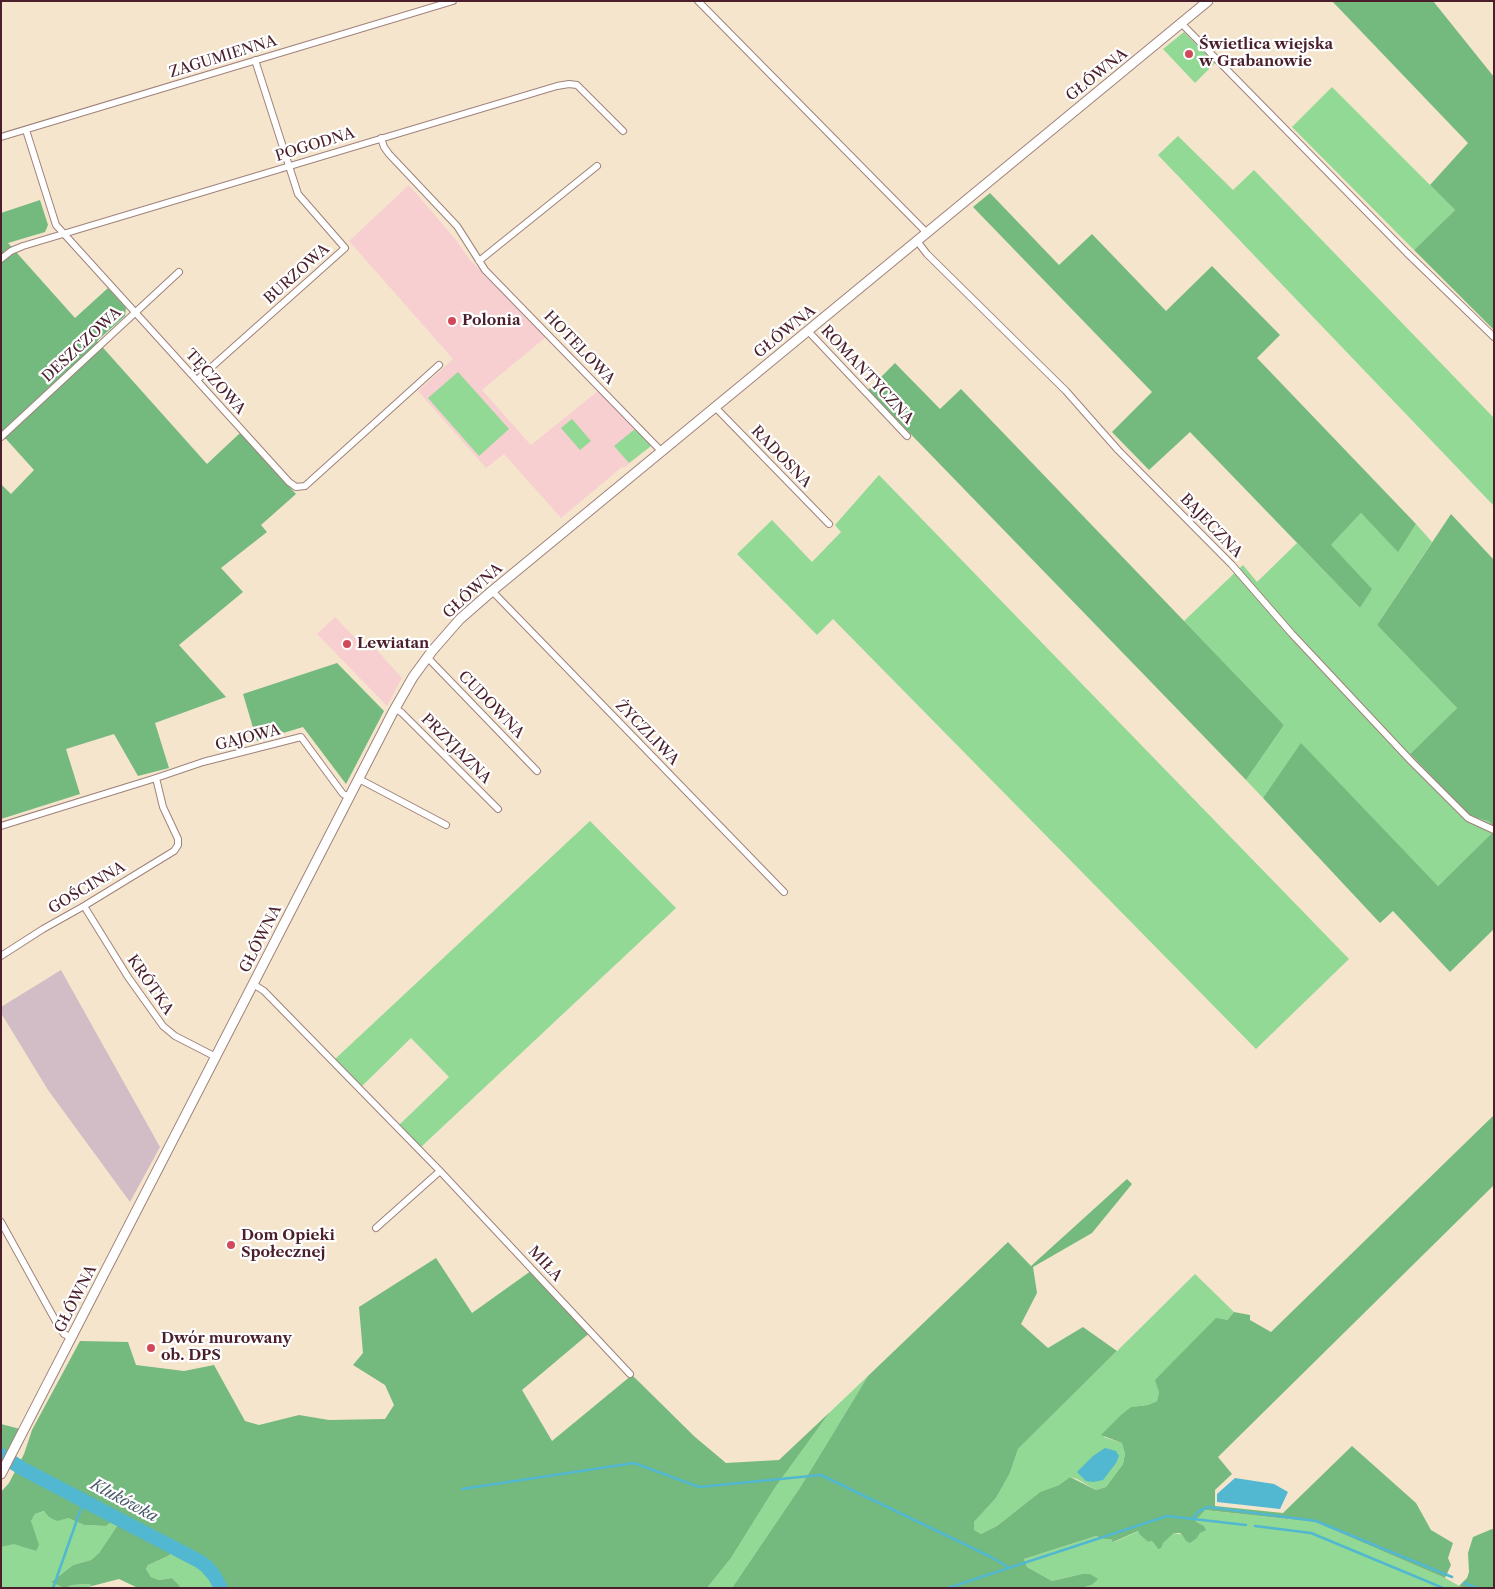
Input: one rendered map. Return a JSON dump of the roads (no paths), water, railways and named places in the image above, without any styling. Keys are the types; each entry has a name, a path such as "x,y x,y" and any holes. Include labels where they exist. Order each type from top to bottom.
{"street":[{"name":"ZAGUMIENNA","path":"1,137 453,1"},
{"path":"698,1 927,233"},
{"name":"GŁÓWNA","path":"1,1474 395,708 427,656 460,619 492,591 1208,1"},
{"path":"1181,24 1407,253 1494,337"},
{"name":"BURZOWA","path":"197,380 345,248 298,194 255,60"},
{"name":"POGODNA","path":"1,259 11,251 63,233 556,86 577,85 623,131"},
{"name":"TĘCZOWA","path":"26,130 56,226 289,482 296,487 305,486 439,365"},
{"name":"HOTELOWA","path":"381,138 388,154 457,226 485,270 662,452"},
{"path":"479,261 597,166"},
{"name":"BAJECZNA","path":"917,241 927,254 1066,391 1118,450 1232,565 1292,634 1411,762 1468,818 1490,828"},
{"name":"DESZCZOWA","path":"1,437 180,272"},
{"name":"ROMANTYCZNA","path":"808,331 907,436"},
{"name":"RADOSNA","path":"715,407 829,524"},
{"name":"ŻYCZLIWA","path":"492,591 784,892"},
{"name":"CUDOWNA","path":"427,656 538,771"},
{"name":"PRZYJAZNA","path":"395,708 498,809"},
{"name":"GAJOWA","path":"1,826 203,762 301,737 342,794 349,797"},
{"name":"GOŚCINNA","path":"1,956 43,929 174,852 178,845 178,839 163,807 156,778"},
{"path":"359,779 446,825"},
{"name":"KRÓTKA","path":"84,906 128,977 163,1026 175,1036 216,1057"},
{"name":"MIŁA","path":"253,984 264,991 440,1171 630,1374"},
{"path":"376,1228 440,1171"},
{"path":"1,1222 59,1327 64,1334 72,1338"}],"water":[{"path":"1105,1448 1116,1451 1119,1456 1116,1463 1103,1480 1086,1481 1077,1472 1093,1456"},
{"path":"1235,1478 1274,1484 1288,1492 1280,1509 1217,1502 1217,1494"}],"waterway":[{"name":"Klukówka","path":"1,1455 23,1469 199,1561 214,1575 221,1588"},
{"path":"462,1489 634,1463 699,1487 821,1475 1008,1567"},
{"path":"53,1588 84,1500"},
{"path":"1192,1519 1199,1511 1208,1507 1316,1521 1452,1577"},
{"path":"948,1588 1167,1516 1246,1525"},
{"path":"1255,1526 1311,1533 1443,1588"},
{"path":"1464,1583 1477,1588"}],"place":[{"name":"Świetlica wiejska w Grabanowie","path":"1189,54"},
{"name":"Polonia","path":"452,321"},
{"name":"Lewiatan","path":"347,644"},
{"name":"Dom Opieki Społecznej","path":"231,1245"},
{"name":"Dwór murowany ob. DPS","path":"151,1348"}]}
